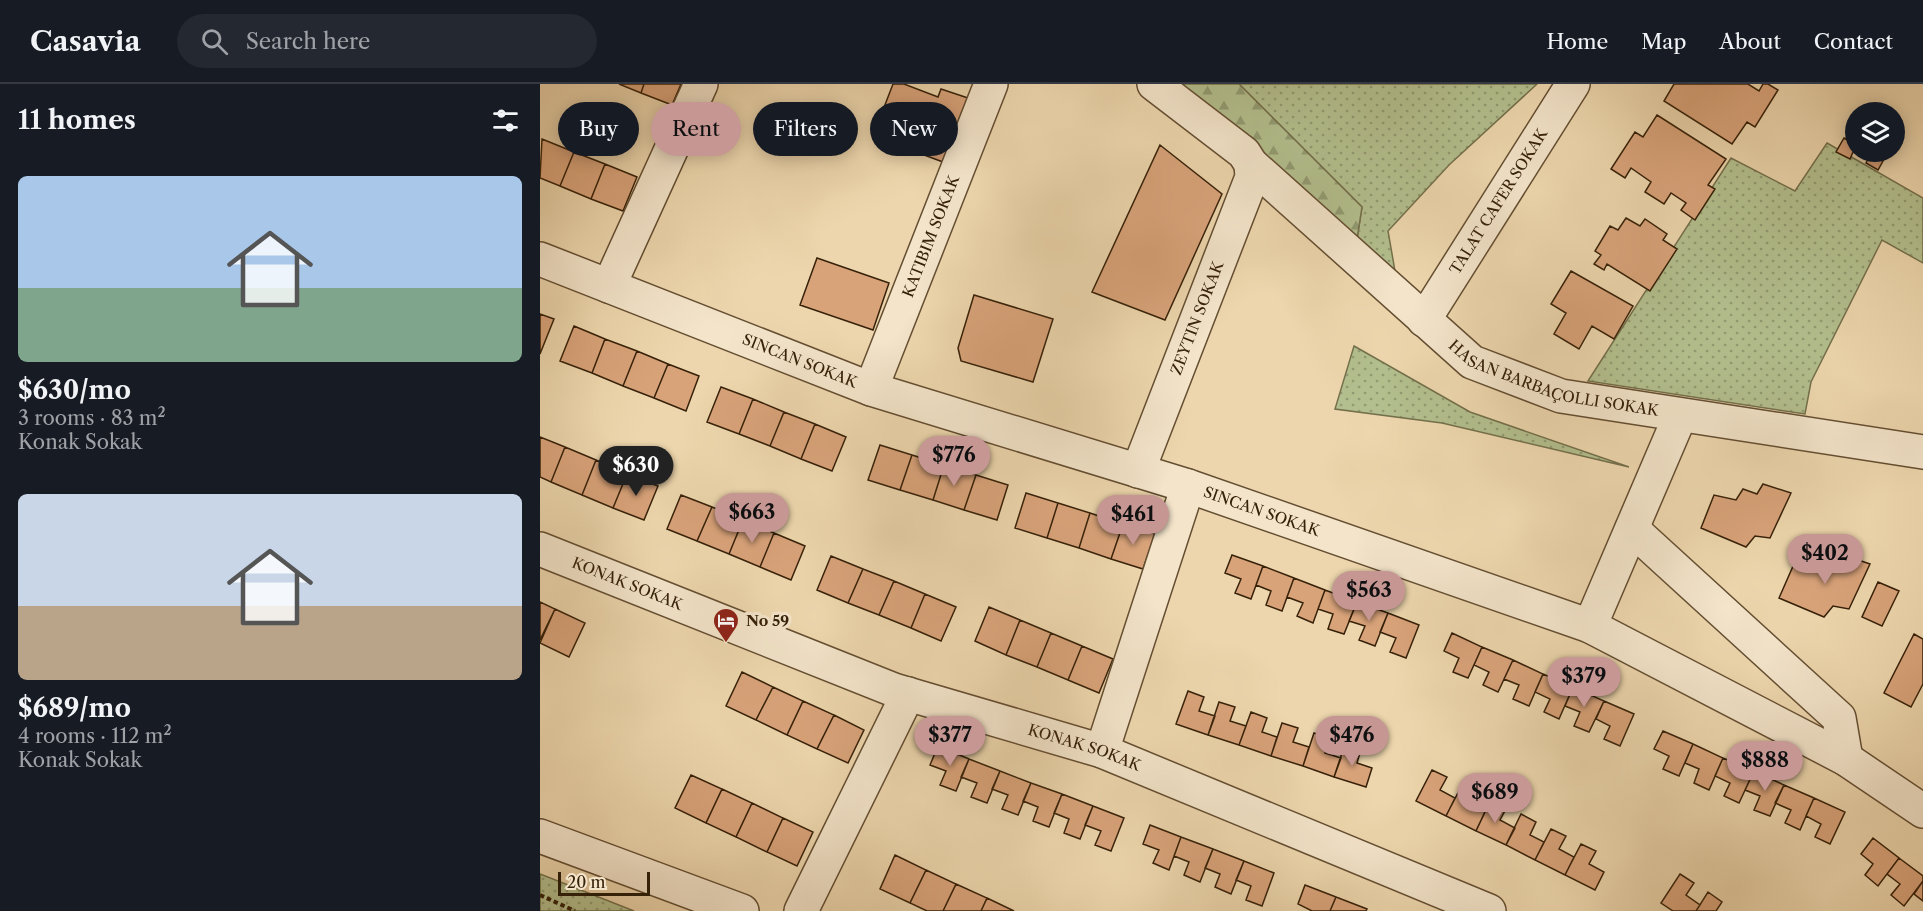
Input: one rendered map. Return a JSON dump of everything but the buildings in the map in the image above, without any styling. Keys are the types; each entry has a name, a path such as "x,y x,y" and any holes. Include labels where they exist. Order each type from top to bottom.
{"street":[{"path":"609,286 701,84"},
{"name":"KATIBIM SOKAK","path":"871,389 991,84"},
{"name":"HASAN BARBAÇOLLI SOKAK","path":"1154,84 1244,153 1251,164 1472,362 1561,396 1923,452"},
{"name":"TALAT CAFER SOKAK","path":"1424,320 1573,84"},
{"name":"ZEYTIN SOKAK","path":"1138,471 1252,177 1251,164"},
{"name":"SINCAN SOKAK","path":"540,259 871,389 1188,486 1590,626 1846,759 1923,811"},
{"path":"1590,626 1680,416"},
{"path":"1102,751 1188,486"},
{"path":"1632,529 1839,718 1846,759"},
{"name":"KONAK SOKAK","path":"540,549 908,694 1102,751 1489,911"},
{"path":"801,911 908,694"},
{"path":"540,836 742,911"}],"path":[{"path":"540,895 575,911"}],"green space":[{"path":"1174,84 1239,84 1362,207 1357,239"},
{"path":"1239,84 1537,84 1449,165 1388,231 1395,271 1357,239 1362,207"},
{"path":"1827,143 1845,153 1845,162 1860,162 1923,198 1923,263 1882,240 1811,382 1805,414 1588,381 1731,158 1795,191"},
{"path":"1354,346 1470,412 1629,467 1442,423 1335,409"},
{"path":"540,874 634,911 540,911"}],"place":[{"name":"No 59","path":"726,644"}]}
